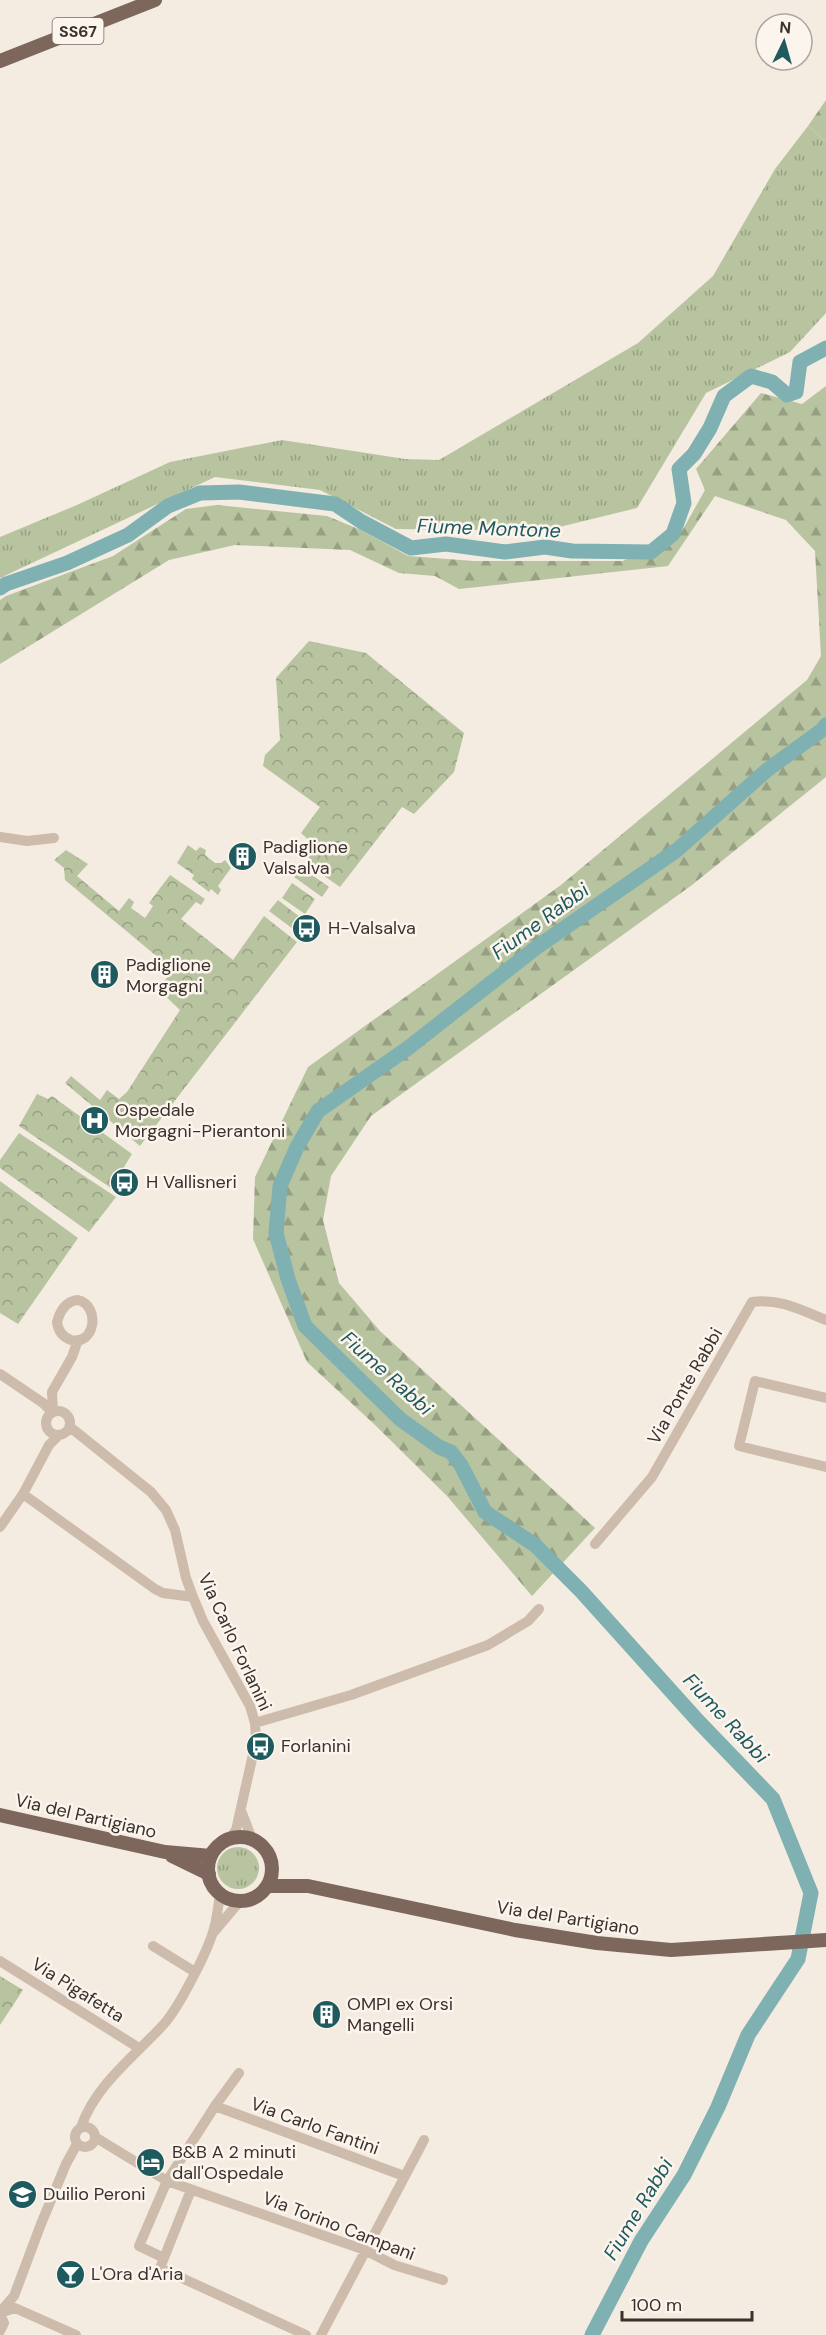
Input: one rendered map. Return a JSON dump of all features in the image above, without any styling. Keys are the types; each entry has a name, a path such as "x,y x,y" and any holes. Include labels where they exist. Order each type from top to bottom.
{"main road":[{"name":"SS67","path":"0,61 155,0"},
{"name":"Via del Partigiano","path":"0,1815 165,1852 211,1856"},
{"path":"236,1837 252,1839 266,1850 272,1866 271,1877 267,1886 256,1897 240,1901 230,1899 220,1894 211,1882 208,1874 211,1856 221,1843 229,1839 236,1837"},
{"name":"Via del Partigiano","path":"165,1852 208,1874"},
{"name":"Via del Partigiano","path":"272,1866 308,1886"},
{"name":"Via del Partigiano","path":"267,1886 308,1886 515,1930 597,1943 671,1950 826,1940"}],"street":[{"path":"0,837 27,841 54,838"},
{"name":"Via Ponte Rabbi","path":"595,1544 652,1477 752,1302 769,1300 826,1320"},
{"path":"49,1445 56,1389 67,1364 73,1339"},
{"path":"1,1376 38,1401 52,1417 59,1435"},
{"path":"826,1398 755,1381 739,1446 826,1467"},
{"path":"0,1527 22,1494 49,1445 69,1427 69,1417 52,1417"},
{"name":"Via Carlo Forlanini","path":"69,1427 160,1501 174,1524 186,1578 203,1622 245,1694 255,1724 256,1741 236,1830 229,1839"},
{"path":"22,1494 155,1589 193,1598"},
{"path":"170,1593 186,1578"},
{"path":"255,1724 351,1695 488,1645 528,1621 539,1609"},
{"path":"241,1810 252,1839"},
{"path":"0,2313 14,2296 41,2224 66,2164 77,2144 74,2134 85,2127 100,2092 165,2022 195,1972 213,1933 220,1894"},
{"path":"213,1933 240,1901"},
{"path":"153,1946 195,1972"},
{"name":"Via Pigafetta","path":"0,1961 139,2048"},
{"path":"164,2258 139,2246 167,2181 239,2073"},
{"name":"Via Carlo Fantini","path":"215,2106 404,2176"},
{"path":"77,2144 83,2147 89,2146 95,2137 93,2131 85,2127"},
{"name":"Via Torino Campani","path":"95,2137 167,2181 365,2250 394,2265 443,2280"},
{"path":"321,2335 424,2140"},
{"path":"191,2190 160,2268 306,2335"},
{"path":"0,2313 15,2308 76,2335"},
{"path":"0,2313 4,2324 0,2331"}],"green space":[{"path":"826,100 826,142 808,126"},
{"path":"808,126 826,142 826,313 790,352 706,393 637,508 543,531 396,529 320,490 215,477 0,578 0,537 77,505 170,462 282,440 405,459 439,460 638,343 713,276 775,169"},
{"path":"826,386 826,777 692,885 371,1116 331,1176 323,1220 339,1283 380,1331 595,1528 532,1596 447,1496 307,1362 253,1239 255,1177 308,1067 561,885 807,680 821,656 815,551 786,520 715,496 668,566 459,589 435,576 399,573 350,550 235,545 169,560 0,664 0,600 113,556 186,509 217,505 327,516 361,530 408,556 474,561 623,561 682,531 705,490 696,469 761,393 802,404"},
{"path":"309,641 366,653 464,733 454,772 414,814 402,807 340,887 307,864 313,844 301,833 320,807 263,766 265,755 280,740 276,678"},
{"path":"188,845 196,851 200,847 206,850 205,855 215,863 225,860 231,868 218,886 221,890 218,895 211,889 209,892 192,879 194,875 177,863"},
{"path":"66,850 88,864 77,876 119,911 129,898 134,902 131,908 145,918 153,906 149,903 170,875 205,899 201,905 196,902 181,919 233,960 264,916 297,942 140,1146 65,1083 71,1076 100,1100 107,1090 119,1099 127,1092 180,1010 159,990 172,969 65,880 64,868 54,860"},
{"path":"301,867 329,887 322,897 294,877"},
{"path":"292,883 315,899 305,914 282,898"},
{"path":"278,900 305,921 297,932 269,911"},
{"path":"37,1094 48,1099 52,1096 132,1154 111,1188 19,1126"},
{"path":"19,1133 116,1197 89,1232 0,1168 0,1160"},
{"path":"0,1181 78,1238 18,1324 0,1313"},
{"path":"238,1847 246,1848 253,1853 258,1860 258,1876 253,1883 246,1888 238,1889 230,1888 223,1883 218,1876 217,1868 218,1860 223,1853 230,1848"},
{"path":"0,1976 23,1990 0,2025"}],"waterway":[{"name":"Fiume Montone","path":"0,588 67,563 128,535 168,506 200,493 239,492 335,504 362,522 411,548 446,544 505,552 545,547 572,551 651,552 673,534 684,503 679,469 694,454 710,428 724,396 751,376 772,382 787,395 796,392 800,362 826,348"},
{"name":"Fiume Rabbi","path":"592,2335 641,2241 684,2175 718,2107 748,2035 798,1959 811,1893 773,1799 698,1721 581,1591 535,1545 485,1512 461,1465 451,1452 439,1447 400,1419 305,1326 288,1279 276,1233 280,1186 297,1147 318,1111 408,1048 537,947 677,850 767,770 826,725"}],"place":[{"name":"Padiglione Valsalva","path":"242,857"},
{"name":"H-Valsalva","path":"307,928"},
{"name":"Padiglione Morgagni","path":"105,975"},
{"name":"Ospedale Morgagni-Pierantoni","path":"94,1120"},
{"name":"H Vallisneri","path":"125,1182"},
{"name":"Forlanini","path":"260,1746"},
{"name":"OMPI ex Orsi Mangelli","path":"326,2014"},
{"name":"B&B A 2 minuti dall'Ospedale","path":"151,2162"},
{"name":"Duilio Peroni","path":"22,2194"},
{"name":"L'Ora d'Aria","path":"70,2274"}]}
